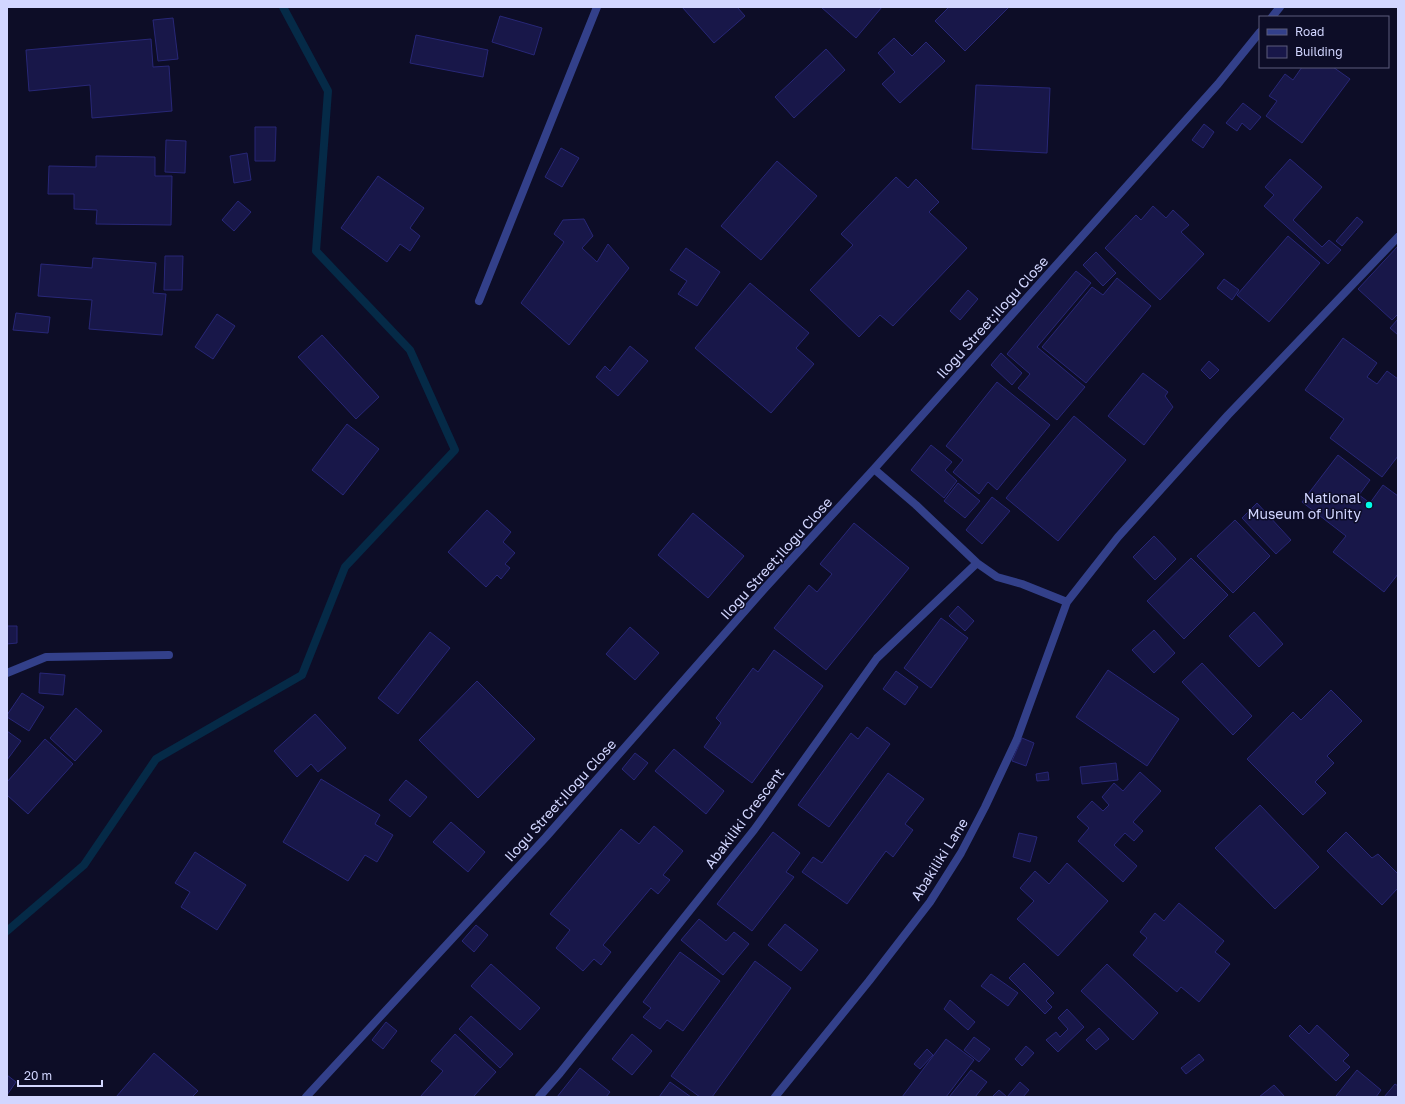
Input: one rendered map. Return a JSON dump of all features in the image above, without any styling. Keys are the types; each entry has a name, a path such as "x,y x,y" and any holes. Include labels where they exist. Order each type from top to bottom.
{"street":[{"path":"480,301 597,7"},
{"path":"1273,16 1280,7"},
{"name":"Ilogu Street;Ilogu Close","path":"306,1097 546,837 760,594 874,469 1218,84 1259,33"},
{"name":"Abakiliki Lane","path":"775,1097 930,902 961,853 985,807 1017,739 1067,602 1118,537 1223,421 1398,237"},
{"path":"874,469 916,505 977,563 997,577 1022,584 1067,602"},
{"name":"Abakiliki Crescent","path":"539,1097 560,1073 754,830 877,658 977,563"},
{"path":"7,673 46,657 168,655"}],"building":[{"path":"682,7 737,7 745,16 714,43"},
{"path":"821,7 882,7 856,38"},
{"path":"949,7 1009,7 965,51 935,21"},
{"path":"500,16 542,28 534,55 492,42"},
{"path":"173,18 178,59 158,61 153,20"},
{"path":"416,35 488,50 483,77 410,63"},
{"path":"894,38 912,56 926,42 945,61 900,103 882,84 895,72 878,53"},
{"path":"151,39 153,67 169,66 172,111 92,118 90,85 29,91 26,50"},
{"path":"826,49 845,70 794,118 775,97"},
{"path":"1301,68 1334,68 1350,79 1302,143 1266,116 1277,101 1269,96 1285,74 1293,80"},
{"path":"976,85 1050,88 1047,153 972,149"},
{"path":"1243,103 1261,117 1250,130 1242,123 1237,131 1226,123"},
{"path":"1204,124 1214,132 1203,148 1192,140"},
{"path":"255,127 276,127 275,161 255,161"},
{"path":"166,140 186,141 185,173 165,172"},
{"path":"561,148 579,158 562,187 545,177"},
{"path":"247,153 251,180 234,183 230,156"},
{"path":"96,156 155,157 155,176 172,176 171,225 96,224 97,210 74,209 74,194 48,194 49,166 96,167"},
{"path":"1290,159 1322,187 1293,220 1322,247 1329,240 1341,250 1328,264 1264,206 1274,195 1265,187"},
{"path":"777,161 817,196 761,260 721,226"},
{"path":"378,176 424,208 410,228 420,236 410,251 400,244 387,262 341,228"},
{"path":"896,177 908,188 916,179 939,202 929,212 967,248 893,326 880,315 859,337 810,290 853,245 841,234"},
{"path":"238,201 251,212 234,231 222,220"},
{"path":"1153,206 1166,218 1173,210 1189,225 1181,232 1204,254 1160,300 1105,248 1136,215 1141,220"},
{"path":"1357,217 1363,222 1342,246 1336,241"},
{"path":"584,219 593,236 582,248 597,262 608,244 629,268 569,345 521,303 564,242 554,234 563,220"},
{"path":"1288,236 1320,263 1269,322 1237,295"},
{"path":"1398,246 1398,314 1392,320 1358,289"},
{"path":"686,248 720,272 697,306 678,294 687,281 670,270"},
{"path":"1096,252 1116,273 1103,286 1083,265"},
{"path":"165,256 183,256 182,290 164,290"},
{"path":"93,258 156,263 153,293 166,294 162,335 89,329 92,300 38,296 41,264 92,268"},
{"path":"1076,271 1091,283 1037,347 1085,387 1057,420 1018,388 1030,374 1007,354"},
{"path":"1117,278 1151,306 1086,383 1042,347 1092,287 1103,295"},
{"path":"1224,279 1239,290 1232,300 1217,288"},
{"path":"750,283 809,333 796,348 814,364 771,413 695,348"},
{"path":"968,290 978,299 960,320 950,311"},
{"path":"16,313 50,317 48,333 13,330"},
{"path":"217,314 235,326 213,359 195,347"},
{"path":"1398,319 1398,335 1390,328"},
{"path":"322,335 379,397 356,419 298,357"},
{"path":"1343,338 1377,363 1367,377 1377,384 1387,371 1398,379 1398,456 1382,477 1330,438 1344,419 1305,390"},
{"path":"630,346 648,361 618,396 596,377 605,366 610,371"},
{"path":"1001,353 1022,373 1012,385 991,365"},
{"path":"1209,361 1219,370 1210,379 1201,370"},
{"path":"1143,373 1168,392 1165,396 1173,407 1144,445 1108,416"},
{"path":"997,382 1050,425 997,490 988,482 979,494 953,472 963,460 946,446"},
{"path":"1074,416 1126,460 1058,541 1006,498"},
{"path":"347,424 379,449 343,495 312,470"},
{"path":"931,445 952,462 945,470 957,481 944,498 911,470"},
{"path":"1338,455 1370,480 1359,495 1370,503 1383,485 1398,496 1398,574 1384,592 1333,552 1346,536 1302,502"},
{"path":"958,483 980,501 965,518 944,501"},
{"path":"992,497 1010,511 982,544 966,530"},
{"path":"1257,503 1291,540 1276,554 1242,518"},
{"path":"487,510 511,532 503,542 515,553 505,564 510,568 501,579 497,575 486,587 448,552"},
{"path":"693,513 744,556 708,598 658,555"},
{"path":"1235,520 1270,556 1233,593 1197,556"},
{"path":"854,523 909,568 826,670 774,628 809,585 817,592 832,574 820,564"},
{"path":"1154,536 1176,559 1155,580 1133,557"},
{"path":"1191,558 1228,595 1184,639 1147,601"},
{"path":"958,606 974,621 965,631 949,616"},
{"path":"1254,612 1283,644 1259,667 1229,636"},
{"path":"941,618 968,638 931,688 904,668"},
{"path":"7,626 17,626 17,643 7,644"},
{"path":"630,627 659,653 635,680 606,654"},
{"path":"1154,630 1175,653 1154,673 1132,650"},
{"path":"430,632 450,648 398,714 378,698"},
{"path":"774,650 823,686 752,783 704,747 721,723 716,718 753,668 758,672"},
{"path":"1202,663 1252,716 1233,735 1182,682"},
{"path":"1108,670 1179,719 1147,766 1076,717"},
{"path":"896,671 918,687 905,705 883,689"},
{"path":"40,673 65,675 63,695 39,693"},
{"path":"477,681 535,739 478,798 419,740"},
{"path":"1331,690 1362,721 1327,756 1334,763 1315,782 1326,793 1303,815 1247,759 1293,712 1301,720"},
{"path":"22,693 44,707 29,731 7,717"},
{"path":"76,708 102,731 75,761 50,738"},
{"path":"315,714 346,748 318,772 311,764 297,777 274,751"},
{"path":"867,727 890,744 829,827 798,805 851,733 858,739"},
{"path":"7,731 21,741 7,760"},
{"path":"1022,738 1034,743 1026,766 1012,761"},
{"path":"45,739 73,764 28,814 7,795 7,782"},
{"path":"674,749 724,791 706,814 655,771"},
{"path":"635,753 648,763 634,780 622,769"},
{"path":"1116,763 1118,780 1082,784 1080,767"},
{"path":"1048,772 1049,780 1037,781 1036,774"},
{"path":"1140,772 1161,791 1133,822 1143,831 1134,841 1125,833 1114,845 1137,866 1123,882 1078,841 1089,828 1077,817 1092,801 1103,811 1109,805 1102,797 1114,783 1123,791"},
{"path":"888,773 924,799 905,824 913,830 893,857 886,851 847,904 802,872 813,857 822,863"},
{"path":"321,779 380,815 375,824 393,835 377,862 365,855 348,881 283,842"},
{"path":"406,780 427,797 410,817 389,800"},
{"path":"1260,805 1319,867 1275,909 1215,848"},
{"path":"451,822 485,852 468,872 433,842"},
{"path":"654,826 683,851 663,875 670,880 658,894 651,888 603,945 611,952 601,965 594,959 583,971 556,948 570,930 550,914 621,829 639,844"},
{"path":"773,832 800,853 786,872 794,877 752,931 717,904"},
{"path":"1346,832 1372,858 1378,854 1398,874 1398,888 1382,905 1327,851"},
{"path":"1019,833 1037,837 1030,862 1013,857"},
{"path":"195,852 246,885 217,930 181,907 190,892 175,883"},
{"path":"1067,863 1108,901 1058,956 1017,919 1034,901 1020,888 1035,871 1049,884"},
{"path":"1179,903 1224,941 1215,952 1230,964 1199,1002 1181,987 1177,992 1133,955 1147,938 1140,932 1155,913 1164,921"},
{"path":"699,919 726,941 734,932 749,944 723,975 681,940"},
{"path":"785,924 818,950 801,971 768,945"},
{"path":"476,925 488,935 474,952 462,941"},
{"path":"680,952 720,981 683,1031 667,1020 660,1029 643,1017 651,1008 643,1002"},
{"path":"755,961 791,988 712,1097 700,1097 671,1076"},
{"path":"1024,963 1054,993 1046,1001 1052,1007 1045,1014 1009,978"},
{"path":"491,964 540,1008 520,1030 471,986"},
{"path":"1107,964 1158,1013 1133,1040 1081,991"},
{"path":"991,974 1018,993 1008,1006 981,986"},
{"path":"950,1000 975,1022 968,1030 944,1009"},
{"path":"1067,1009 1084,1027 1058,1052 1046,1040 1056,1032 1060,1037 1068,1029 1058,1018"},
{"path":"471,1016 513,1054 500,1068 459,1029"},
{"path":"386,1022 397,1031 383,1049 372,1040"},
{"path":"1300,1025 1309,1034 1317,1025 1349,1055 1343,1061 1350,1067 1336,1081 1289,1036"},
{"path":"1099,1028 1109,1039 1096,1050 1086,1040"},
{"path":"455,1034 496,1072 473,1097 420,1097 443,1071 431,1061"},
{"path":"632,1034 652,1051 632,1075 612,1059"},
{"path":"974,1037 990,1049 979,1062 964,1050"},
{"path":"946,1039 974,1060 946,1097 902,1097"},
{"path":"1026,1046 1034,1053 1022,1066 1015,1059"},
{"path":"927,1049 933,1055 920,1069 914,1064"},
{"path":"154,1053 198,1091 192,1097 116,1097"},
{"path":"1199,1054 1204,1060 1186,1074 1181,1068"},
{"path":"580,1068 610,1092 606,1097 557,1097"},
{"path":"971,1070 987,1082 975,1097 949,1097"},
{"path":"1357,1070 1381,1090 1376,1097 1336,1096"},
{"path":"7,1075 16,1082 7,1095"},
{"path":"670,1082 691,1097 659,1097"},
{"path":"1020,1082 1029,1090 1023,1097 1007,1097"},
{"path":"1395,1084 1398,1086 1398,1097 1384,1097"},
{"path":"1274,1085 1285,1097 1259,1097"},
{"path":"999,1090 1007,1097 992,1097"}],"waterway":[{"path":"7,931 84,865 156,759 302,675 345,567 455,450 410,350 316,251 328,91 283,7"}],"place":[{"name":"National Museum of Unity","path":"1369,505"}]}
